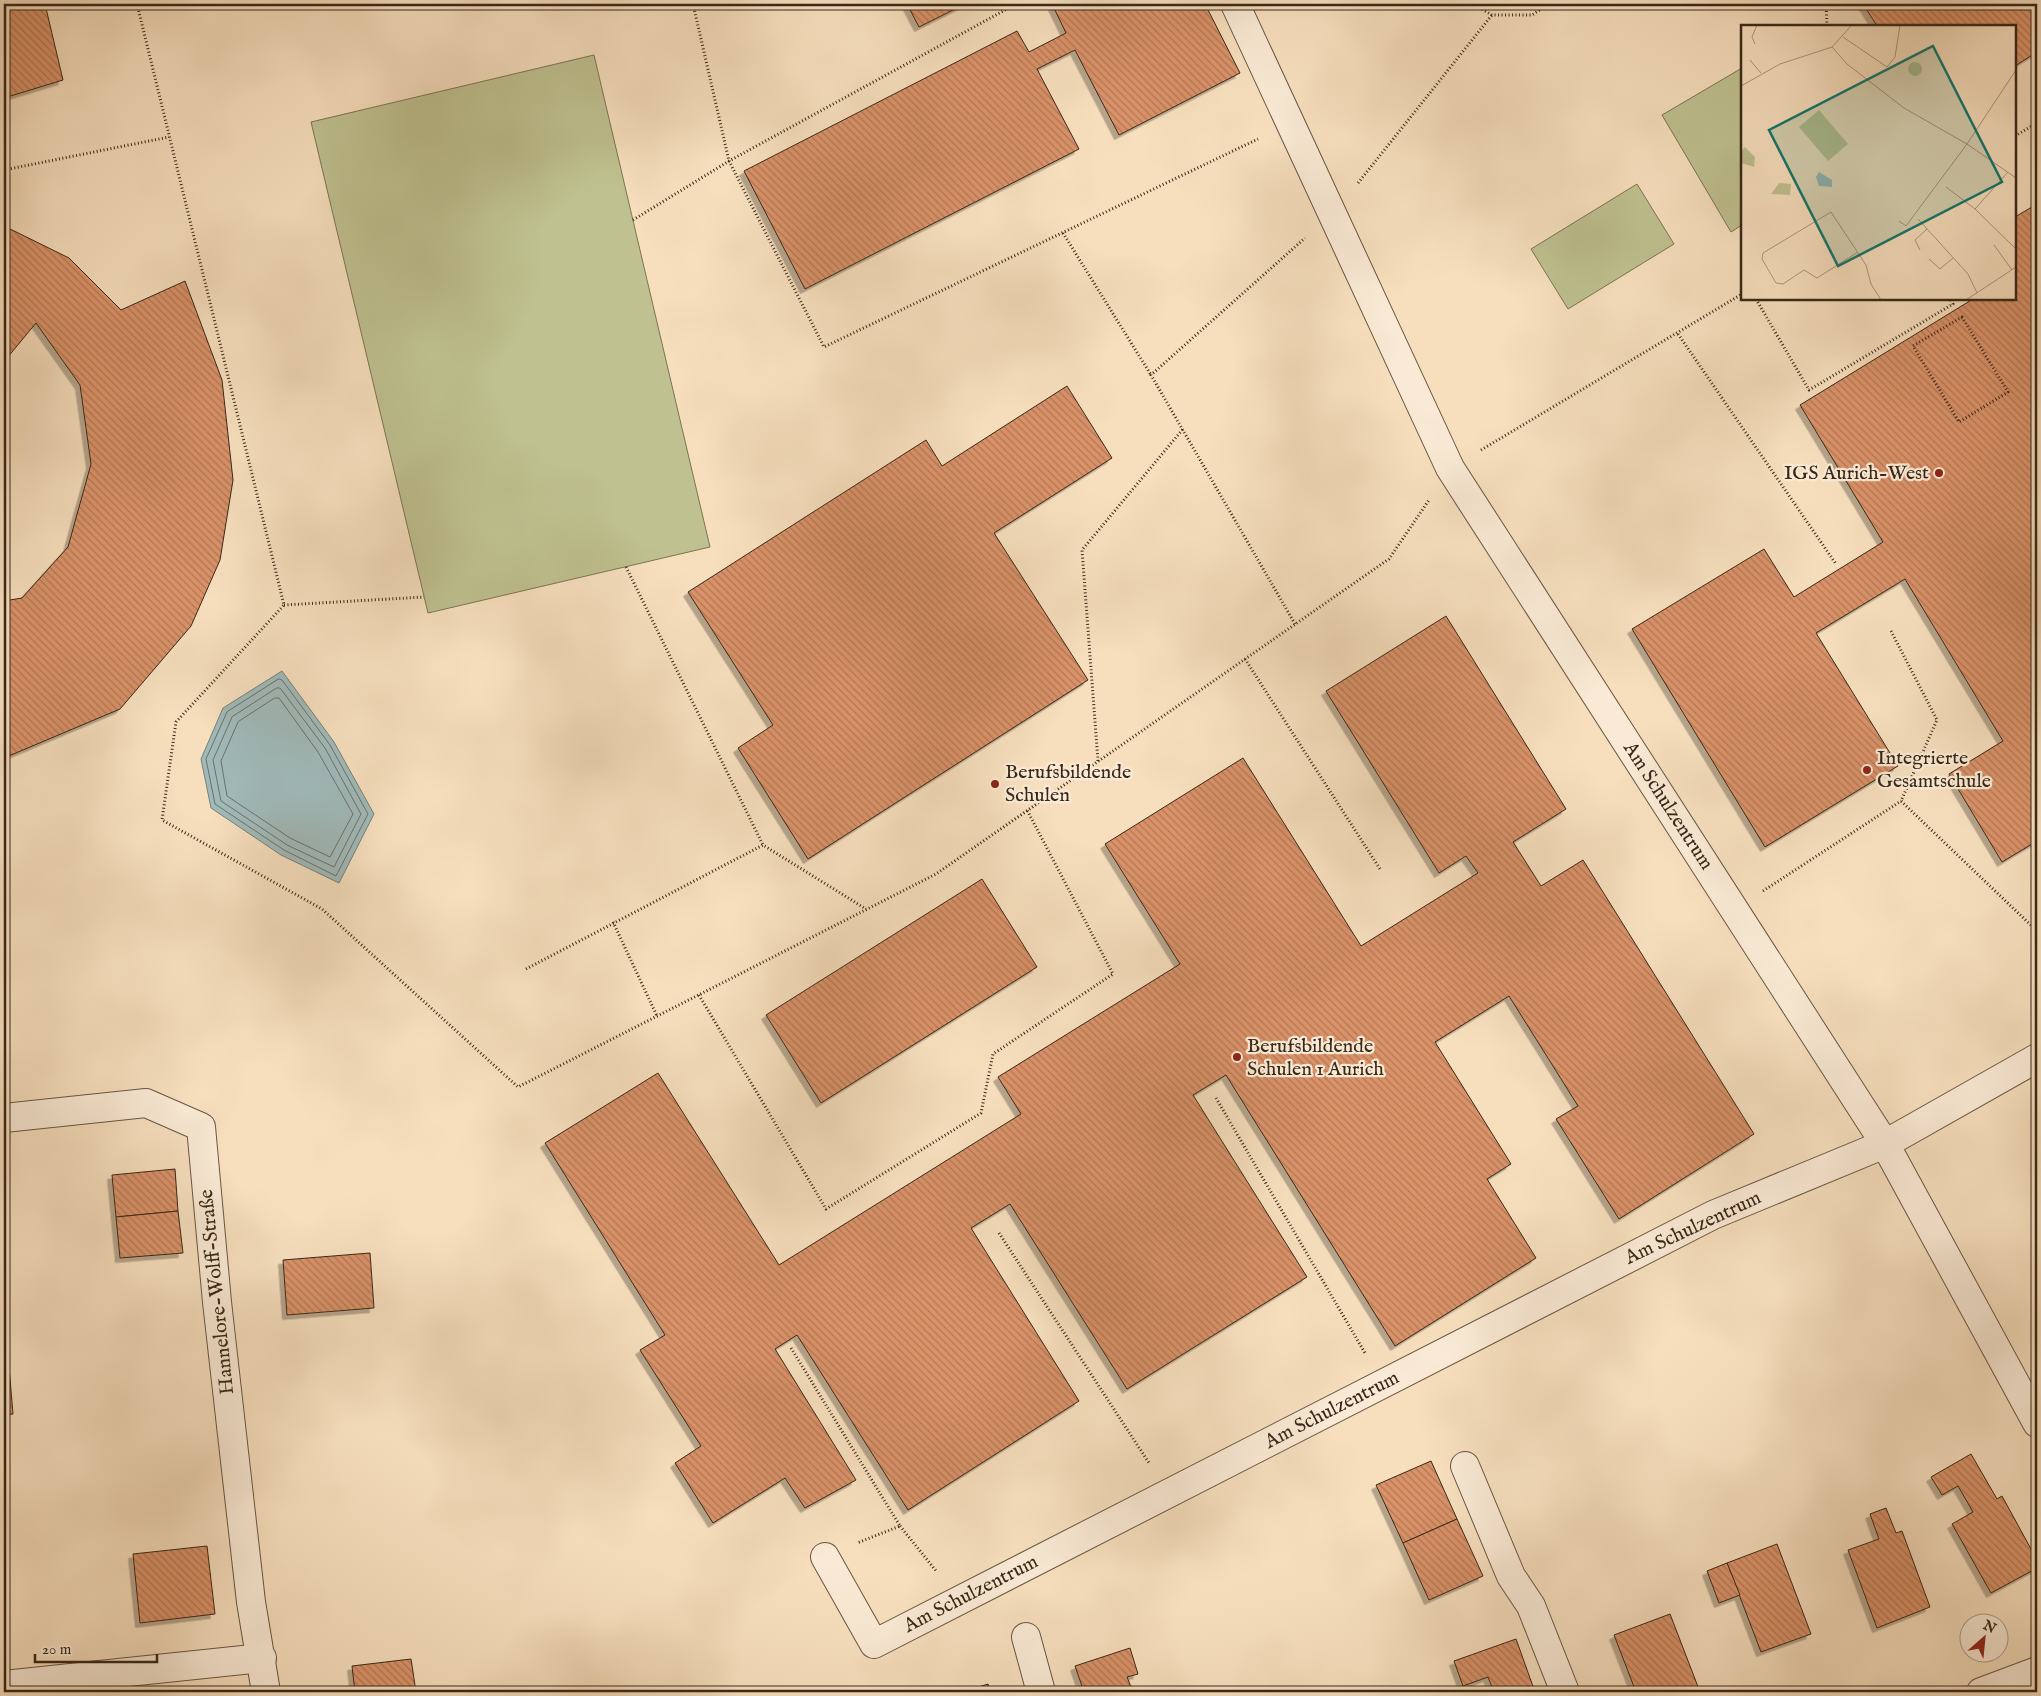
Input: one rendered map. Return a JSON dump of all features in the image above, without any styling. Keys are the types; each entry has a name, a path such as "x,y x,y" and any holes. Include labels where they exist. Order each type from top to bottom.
{"street":[{"name":"Am Schulzentrum","path":"1236,4 1450,468 1885,1144 2037,1423"},
{"name":"Am Schulzentrum","path":"824,1557 874,1644 1713,1215 1885,1144 2037,1058"},
{"name":"Hannelore-Wolff-Straße","path":"4,1118 146,1103 201,1127 221,1341 251,1602 262,1658 266,1692"},
{"path":"1465,1466 1511,1576 1532,1606 1565,1692"},
{"path":"1026,1637 1041,1692"},
{"path":"4,1685 262,1658"},
{"path":"1981,1692 2037,1671"}],"path":[{"path":"137,4 284,605"},
{"path":"694,4 729,162 824,347 1290,123"},
{"path":"632,220 729,162 1016,4"},
{"path":"1473,4 1492,15 1532,15 1549,4"},
{"path":"1482,8 1484,4"},
{"path":"1826,4 1827,25"},
{"path":"1151,375 1333,214 1492,15"},
{"path":"2016,135 2037,123"},
{"path":"4,170 169,137"},
{"path":"1063,233 1151,375 1296,624"},
{"path":"424,597 284,605 176,722 162,820 322,909 518,1087 936,874 1389,559 1450,468 1678,334 1741,295"},
{"path":"1757,300 1808,390 1953,304 1951,300"},
{"path":"1962,317 2008,392 1959,422 1913,346 1928,337 1962,317"},
{"path":"1678,334 1836,564"},
{"path":"1098,761 1082,550 1183,430"},
{"path":"626,567 763,844 866,909"},
{"path":"1734,910 1901,801 1937,720 1891,631"},
{"path":"1245,659 1380,869"},
{"path":"1901,801 2037,931"},
{"path":"699,994 826,1209 981,1113 993,1054 1113,974 1027,810"},
{"path":"526,969 763,844"},
{"path":"613,922 657,1016"},
{"path":"1216,1098 1382,1384"},
{"path":"999,1232 1169,1493"},
{"path":"791,1348 900,1526 959,1600"},
{"path":"824,1557 900,1526"}],"green space":[{"path":"594,55 710,547 428,613 311,122"},
{"path":"1741,69 1741,226 1731,232 1662,115"},
{"path":"1637,184 1674,244 1568,309 1531,249"}],"water":[{"path":"282,671 334,742 374,814 339,883 281,855 211,808 201,759 223,708"}],"building":[{"path":"4,4 45,4 63,80 4,98"},
{"path":"907,4 965,4 919,27"},
{"path":"1057,4 1205,4 1240,73 1119,135 1075,50 1037,69 1079,149 805,289 744,171 1017,31 1029,52 1066,33 1053,6"},
{"path":"1863,4 2037,4 2037,52 2016,65 2016,25 1876,25"},
{"name":"IGS Aurich-West","path":"2037,204 2037,841 2002,862 1949,774 2003,741 1905,579 1816,633 1898,766 1765,847 1632,629 1764,549 1794,597 1883,542 1800,405 1971,300 2016,300 2016,216"},
{"path":"4,226 69,258 121,310 185,281 222,380 233,480 220,560 191,626 120,709 4,758 4,601 22,598 68,547 91,464 80,385 36,323 7,358 4,356"},
{"path":"1067,386 1112,458 994,533 1088,680 808,859 738,748 773,725 688,592 926,440 942,466"},
{"name":"Berufsbildende Schulen 1 Aurich","path":"1446,616 1566,809 1513,842 1541,886 1583,860 1754,1134 1619,1219 1556,1119 1578,1106 1509,996 1435,1042 1511,1164 1487,1179 1536,1258 1395,1346 1226,1075 1193,1095 1307,1277 1127,1389 1010,1204 971,1228 1079,1401 908,1510 797,1335 775,1349 856,1480 805,1508 785,1478 713,1523 675,1463 701,1446 640,1350 665,1335 545,1143 658,1073 779,1265 1021,1114 998,1077 1180,964 1105,844 1243,758 1361,946 1478,873 1466,856 1439,873 1326,691"},
{"path":"982,879 1037,967 821,1103 766,1015"},
{"path":"175,1169 178,1211 116,1217 112,1175"},
{"path":"178,1211 183,1253 120,1258 116,1217"},
{"path":"370,1253 374,1308 287,1315 283,1260"},
{"path":"4,1343 7,1343 13,1414 4,1415"},
{"path":"1971,1454 1997,1499 2002,1496 2037,1560 2037,1568 1991,1593 1952,1524 1973,1512 1958,1486 1942,1495 1931,1477"},
{"path":"1431,1461 1457,1519 1403,1543 1376,1485"},
{"path":"1886,1508 1896,1533 1902,1531 1930,1607 1877,1628 1848,1550 1879,1539 1870,1514"},
{"path":"1457,1519 1483,1576 1429,1600 1403,1543"},
{"path":"1777,1544 1811,1634 1761,1652 1727,1563"},
{"path":"207,1546 215,1614 140,1623 133,1554"},
{"path":"1727,1563 1740,1595 1719,1603 1707,1571"},
{"path":"1670,1614 1700,1692 1636,1692 1614,1635"},
{"path":"1516,1639 1535,1692 1494,1692 1488,1677 1463,1686 1454,1661"},
{"path":"1130,1648 1138,1674 1127,1677 1133,1692 1084,1692 1075,1666"},
{"path":"411,1659 416,1692 355,1692 352,1666"},
{"path":"988,1684 991,1692 963,1692"}],"place":[{"name":"IGS Aurich-West","path":"1939,473"},
{"name":"Integrierte Gesamtschule","path":"1867,770"},
{"name":"Berufsbildende Schulen","path":"995,784"},
{"name":"Berufsbildende Schulen 1 Aurich","path":"1237,1057"}]}
